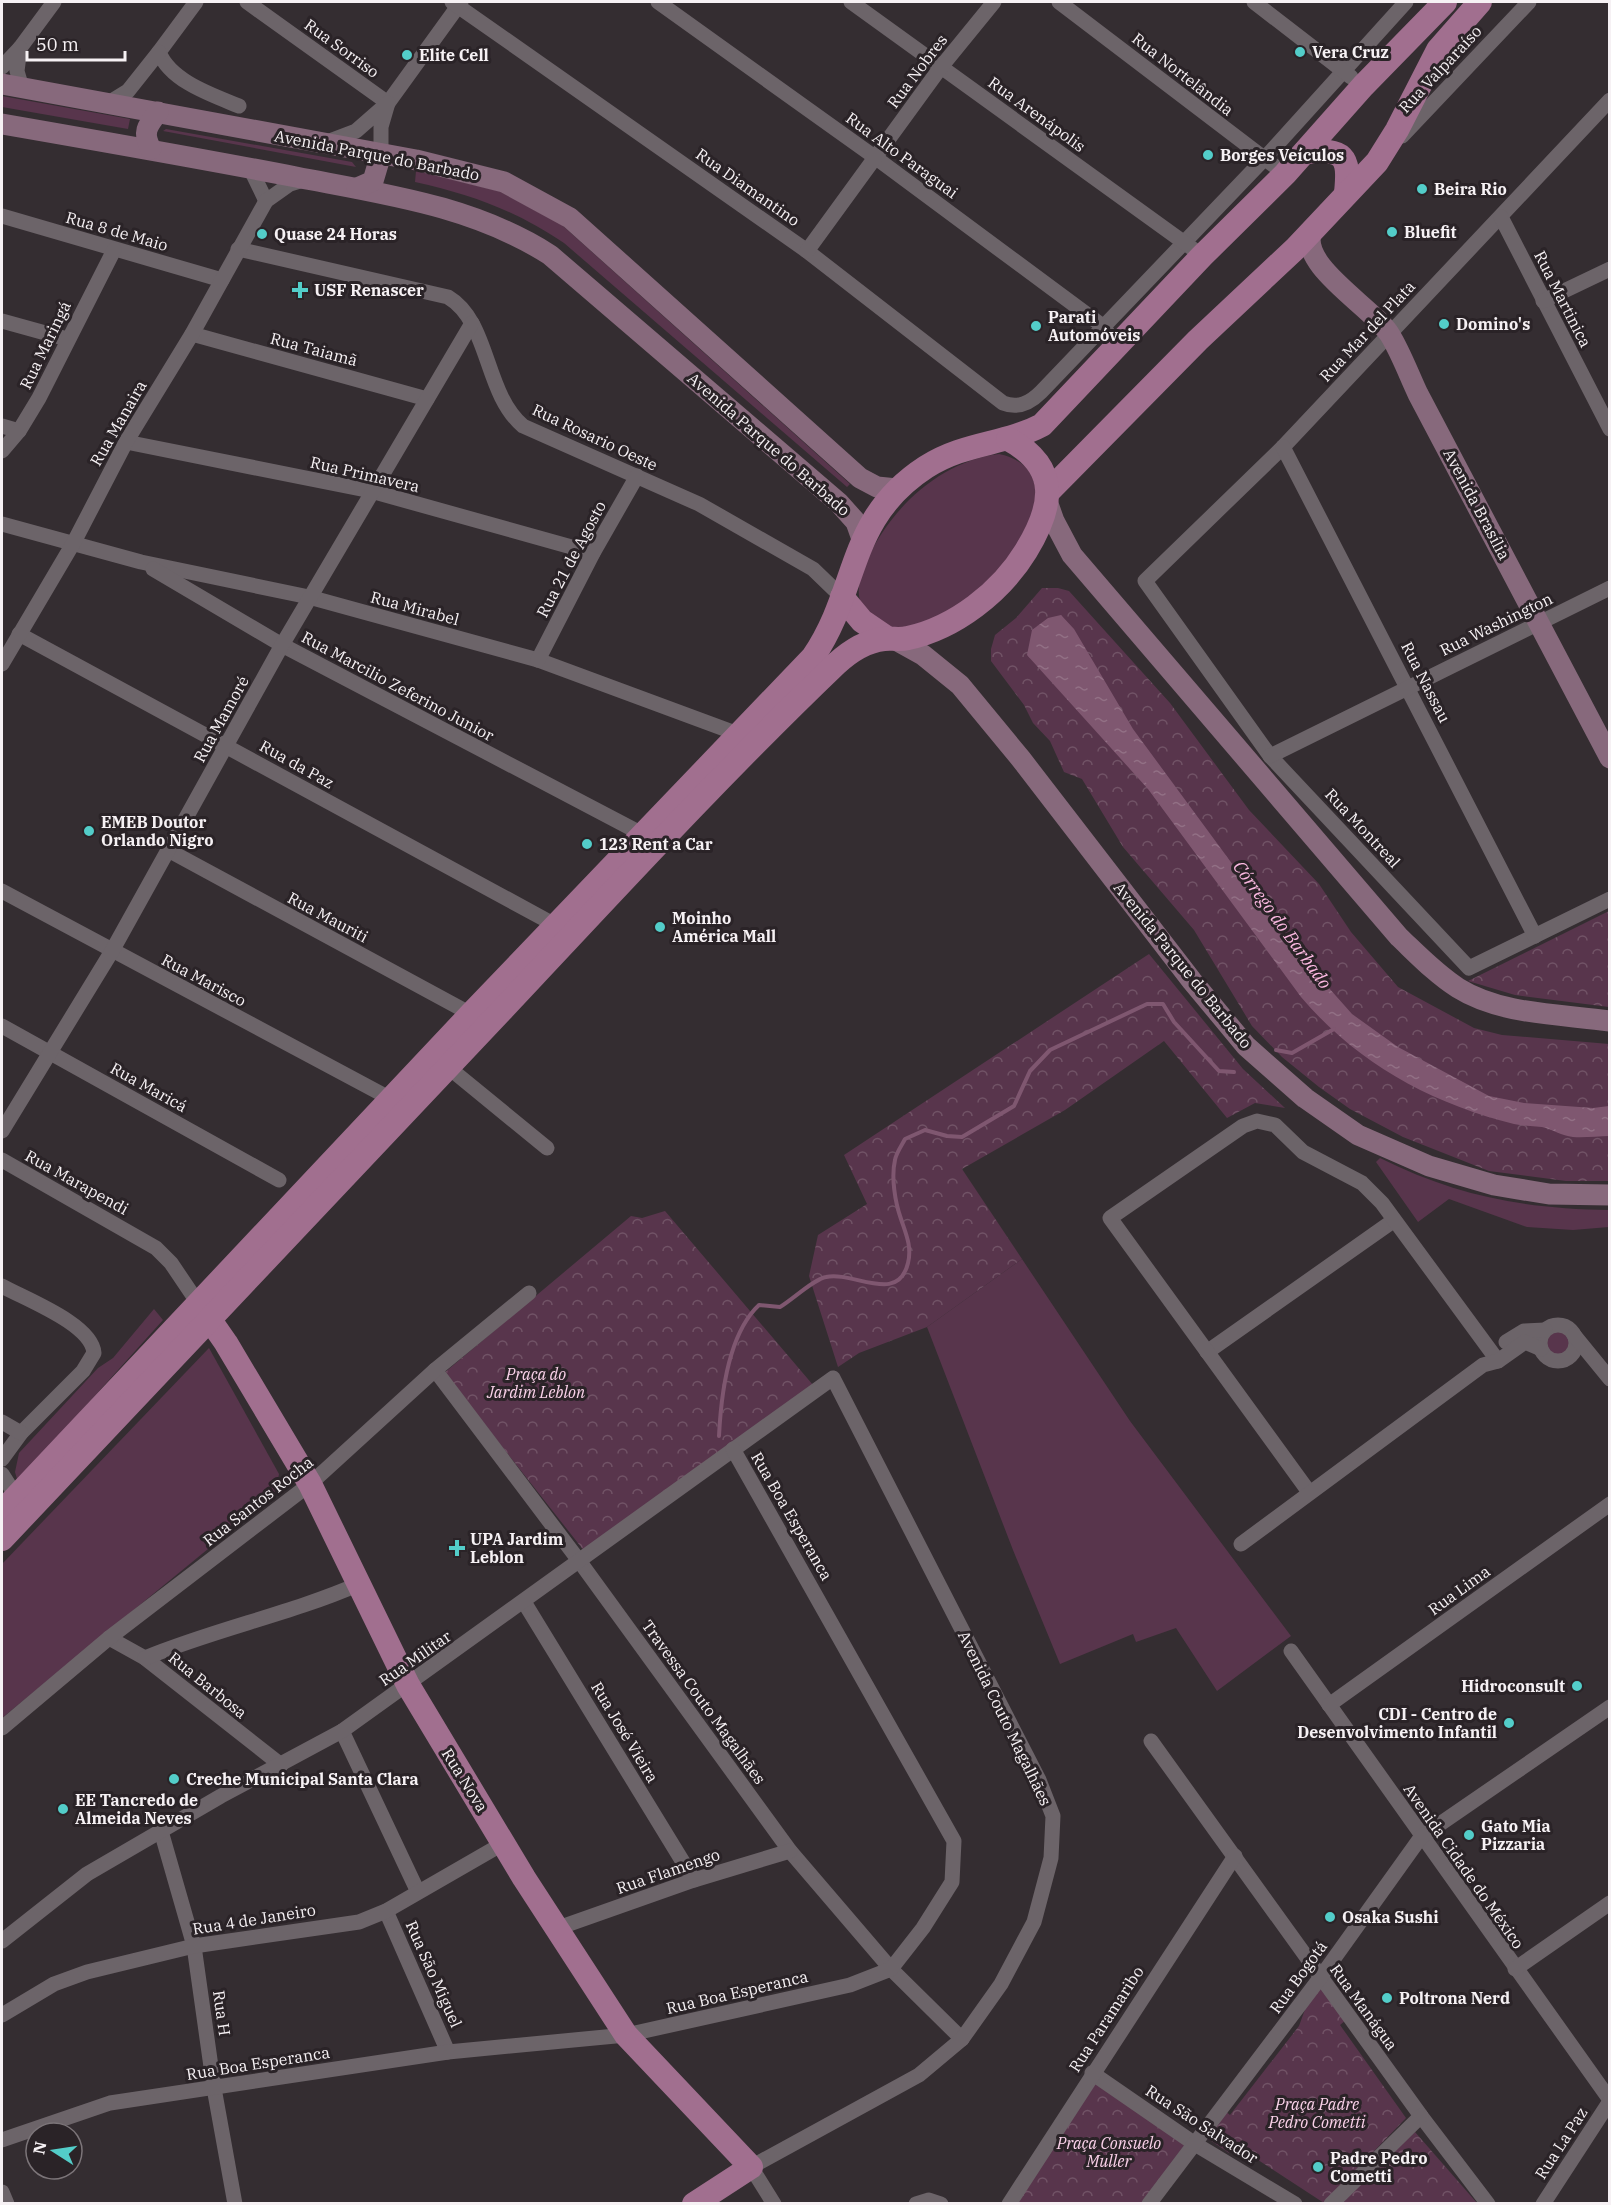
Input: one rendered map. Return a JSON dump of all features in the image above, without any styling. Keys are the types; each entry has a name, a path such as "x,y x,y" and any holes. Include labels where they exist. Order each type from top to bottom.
{"main road":[{"path":"2,1539 391,1099 813,657 825,639 862,539 897,489 927,466 959,450 986,442 1008,439 1042,425 1112,336 1193,250 1285,174 1305,152 1354,79 1445,2"},
{"path":"9,1504 448,1067 705,796 840,661 854,650 891,639 929,633 960,617 986,597 1025,553 1049,497 1198,340 1281,262 1377,162 1397,130 1438,50 1480,2"},
{"name":"Avenida Parque do Barbado","path":"12,86 466,170 504,182 570,218 856,474 877,488 897,489"},
{"path":"151,149 145,133 153,111"},
{"name":"Avenida Parque do Barbado","path":"2,124 151,149 357,188 478,218 507,229 550,255 839,503 856,522 862,539"},
{"path":"1305,152 1328,150 1340,154 1346,161 1348,171 1346,193"},
{"path":"357,188 373,181 381,154"},
{"name":"Avenida Brasília","path":"1312,231 1309,236 1311,249 1322,267 1389,333 1418,394 1610,758"},
{"name":"Avenida Brasília","path":"1281,262 1299,258 1322,267"},
{"path":"1008,439 1023,447 1038,465 1054,521 1072,555 1399,937 1432,970 1459,989 1483,1000 1514,1008 1610,1021"},
{"path":"842,597 862,621 891,639"},
{"name":"Avenida Parque do Barbado","path":"891,639 930,660 960,686 1021,759 1192,981 1246,1046 1305,1098 1358,1135 1440,1170 1494,1185 1550,1194 1610,1196"},
{"name":"Rua Nova","path":"204,1311 310,1485 408,1685 558,1929 626,2035 751,2167"},
{"name":"Avenida Couto Magalhães","path":"694,2204 751,2167"}],"street":[{"path":"2,67 20,48 54,2"},
{"path":"107,104 125,94 142,76 196,2"},
{"name":"Rua Sorriso","path":"247,2 387,103"},
{"name":"Rua Alto Paraguai","path":"658,2 876,158 1112,336"},
{"name":"Rua Arenápolis","path":"851,2 1193,250"},
{"name":"Rua Nobres","path":"807,251 941,67 994,2"},
{"name":"Rua Nortelândia","path":"1059,2 1285,174"},
{"path":"1254,2 1354,79"},
{"path":"1193,250 1264,159 1354,79 1406,2"},
{"name":"Rua Valparaíso","path":"1377,162 1528,2"},
{"path":"320,144 356,130 387,103 457,3"},
{"name":"Rua Diamantino","path":"457,3 807,251 1003,403 1018,406 1035,398 1112,336"},
{"path":"12,86 20,48"},
{"path":"159,52 162,60 184,80 239,106"},
{"path":"142,76 140,93 153,111"},
{"name":"Rua Mar del Plata","path":"1145,581 1283,447 1610,100"},
{"path":"381,154 381,127 387,103"},
{"path":"250,168 266,201"},
{"name":"Rua Manaira","path":"2,664 74,542 126,442 192,334 266,201 290,184 306,179"},
{"name":"Rua 8 de Maio","path":"2,216 222,280"},
{"name":"Rua Martinica","path":"1501,217 1609,428"},
{"name":"Rua Rosario Oeste","path":"238,249 440,294 456,302 472,323 499,394 511,416 533,430 699,504 781,549 819,574 842,597"},
{"name":"Rua Maringá","path":"2,451 19,431 39,398 114,250"},
{"path":"1543,301 1610,269"},
{"path":"2,321 67,339"},
{"name":"Rua Mamoré","path":"2,1131 48,1052 112,951 309,597 472,323"},
{"name":"Rua Taiamã","path":"192,334 427,399"},
{"path":"2,426 19,431"},
{"name":"Rua Primavera","path":"126,442 370,491 593,553"},
{"name":"Rua Nassau","path":"1283,447 1409,687 1535,936"},
{"name":"Rua 21 de Agosto","path":"538,660 593,553 637,477"},
{"name":"Rua Mirabel","path":"2,524 141,561 309,597 538,660 738,735"},
{"name":"Rua Marcilio Zeferino Junior","path":"141,561 282,645 644,834"},
{"name":"Rua Montreal","path":"1145,581 1270,756 1469,968 1610,898"},
{"name":"Rua Washington","path":"1270,756 1610,588"},
{"name":"Rua da Paz","path":"19,634 557,926"},
{"name":"Rua Mauriti","path":"168,850 471,1014"},
{"name":"Rua Marisco","path":"2,891 391,1099"},
{"name":"Rua Maricá","path":"2,1026 279,1180"},
{"path":"448,1067 547,1148"},
{"path":"1310,1492 1110,1218 1243,1126 1257,1121 1275,1125 1302,1152 1362,1183 1382,1203 1491,1360"},
{"name":"Rua Marapendi","path":"2,1160 156,1248 171,1263 204,1311"},
{"path":"1208,1352 1393,1221"},
{"path":"2,1286 81,1329 91,1340 93,1358 21,1433 2,1459"},
{"name":"Rua Santos Rocha","path":"2,1728 109,1638 310,1485 435,1370 529,1293"},
{"path":"1241,1544 1491,1360 1524,1331 1545,1330 1561,1325 1574,1335 1610,1379"},
{"path":"1541,1349 1540,1339 1545,1330"},
{"path":"1491,1360 1525,1342 1541,1349 1552,1359 1562,1360 1575,1346 1574,1335"},
{"path":"1570,1354 1585,1353 1592,1356"},
{"name":"Travessa Couto Magalhães","path":"435,1370 580,1562 790,1851 891,1969 962,2039"},
{"name":"Rua Militar","path":"2,1941 87,1874 342,1731 833,1378"},
{"name":"Avenida Couto Magalhães","path":"751,2167 919,2075 962,2039 1001,1984 1034,1922 1051,1858 1053,1816 1039,1780 833,1378"},
{"path":"2,1422 21,1433"},
{"name":"Rua Boa Esperanca","path":"2,2140 110,2103 448,2052 626,2035 850,1985 891,1969 923,1928 952,1882 954,1841 733,1449"},
{"path":"2,1474 9,1504"},
{"name":"Rua Lima","path":"1329,1705 1610,1504"},
{"path":"146,1658 199,1637 318,1602 359,1584"},
{"name":"Rua José Vieira","path":"524,1602 694,1880"},
{"name":"Rua Barbosa","path":"109,1638 146,1658 281,1765"},
{"name":"Avenida Cidade do México","path":"1291,1651 1610,2101"},
{"name":"Rua Bogotá","path":"1149,2204 1320,1977 1421,1837 1610,1707"},
{"path":"342,1731 418,1892"},
{"name":"Rua Manágua","path":"1151,1741 1421,2116 1488,2204"},
{"name":"Rua H","path":"160,1831 194,1946 214,2088 235,2204"},
{"name":"Rua 4 de Janeiro","path":"2,2015 54,1984 87,1972 194,1946 359,1922 386,1911 504,1843"},
{"name":"Rua Flamengo","path":"558,1929 694,1880 790,1851"},
{"name":"Rua Paramaribo","path":"1009,2204 1235,1856"},
{"path":"1515,1969 1610,1903"},
{"name":"Rua São Miguel","path":"386,1911 448,2052"},
{"name":"Rua São Salvador","path":"1092,2073 1195,2144 1295,2204"},
{"name":"Rua La Paz","path":"1544,2204 1610,2101"},
{"path":"1331,2204 1421,2116"},
{"name":"Rua Nova","path":"751,2167 774,2204"},
{"path":"2,2192 7,2204"},
{"path":"916,2204 929,2200 941,2204"}],"green space":[{"path":"2,96 130,119 128,129 2,107"},
{"path":"166,129 352,162 356,167 163,131"},
{"path":"416,171 499,191 562,225 850,484 847,487 564,243 528,221 492,205 456,192 415,182"},
{"path":"999,454 1021,464 1033,479 1035,498 1030,520 1021,542 992,581 957,608 919,629 887,628 869,613 859,598 860,580 878,539 905,505 938,477 978,458"},
{"path":"1042,588 1069,591 1170,703 1249,810 1319,884 1351,932 1398,987 1474,1028 1502,1035 1609,1044 1609,1181 1566,1181 1489,1171 1403,1137 1350,1109 1319,1087 1282,1057 1252,1026 1194,930 1123,847 1082,779 1064,772 1050,741 1033,723 1024,705 991,661 991,649 995,635 1016,618"},
{"path":"1609,911 1609,1007 1515,995 1468,981"},
{"path":"1149,954 1243,1069 1285,1108 1255,1103 1227,1118 1164,1041 1065,1110 962,1169 1022,1259 927,1327 859,1353 838,1367 809,1276 818,1235 867,1204 844,1155"},
{"path":"1380,1158 1436,1182 1492,1198 1548,1207 1609,1210 1609,1227 1573,1230 1527,1227 1449,1199 1418,1222 1376,1162"},
{"name":"Praça do Jardim Leblon","path":"665,1211 813,1385 585,1552 444,1373 631,1216 642,1218"},
{"path":"1022,1259 1130,1421 1291,1636 1217,1691 1176,1628 1136,1642 1133,1634 1060,1664 1013,1550 927,1327"},
{"path":"154,1309 163,1320 20,1479 17,1479 15,1472 19,1453 98,1368 113,1358"},
{"path":"1558,1329 1568,1333 1572,1343 1568,1353 1558,1357 1548,1353 1544,1343 1548,1333"},
{"path":"209,1348 279,1474 275,1494 2,1718 2,1564"},
{"name":"Praça Padre Pedro Cometti","path":"1323,1988 1347,2019 1340,2025 1406,2118 1324,2203 1235,2145 1229,2153 1204,2136 1224,2110 1230,2115 1299,2026 1311,1993"},
{"name":"Praça Consuelo Muller","path":"1094,2083 1186,2143 1144,2203 1014,2204"},
{"path":"1415,2132 1477,2203 1337,2204"}],"water":[{"path":"1061,615 1074,629 1133,729 1297,952 1352,1014 1398,1047 1489,1096 1524,1103 1593,1108 1609,1106 1609,1136 1569,1136 1542,1127 1514,1124 1453,1105 1424,1092 1371,1061 1323,1021 1301,997 1148,789 1027,655 1032,630 1048,618"}],"waterway":[{"path":"719,1436 724,1385 733,1349 748,1317 759,1305 780,1307 826,1277 837,1276 874,1284 885,1284 895,1282 903,1275 908,1263 909,1246 897,1205 893,1174 896,1157 905,1139 925,1130 947,1136 962,1137 1014,1106 1030,1071 1050,1050 1147,1004 1163,1004 1174,1022 1219,1071 1234,1072"},
{"path":"1276,1050 1292,1053 1334,1029"}],"place":[{"name":"Vera Cruz","path":"1300,52"},
{"name":"Elite Cell","path":"407,55"},
{"name":"Borges Veículos","path":"1208,155"},
{"name":"Beira Rio","path":"1422,189"},
{"name":"Bluefit","path":"1392,232"},
{"name":"Quase 24 Horas","path":"262,234"},
{"name":"USF Renascer","path":"300,290"},
{"name":"Domino's","path":"1444,324"},
{"name":"Parati Automóveis","path":"1036,326"},
{"name":"EMEB Doutor Orlando Nigro","path":"89,831"},
{"name":"123 Rent a Car","path":"587,844"},
{"name":"Moinho América Mall","path":"660,927"},
{"name":"UPA Jardim Leblon","path":"457,1548"},
{"name":"Hidroconsult","path":"1577,1686"},
{"name":"CDI - Centro de Desenvolvimento Infantil","path":"1509,1723"},
{"name":"Creche Municipal Santa Clara","path":"174,1779"},
{"name":"EE Tancredo de Almeida Neves","path":"63,1809"},
{"name":"Gato Mia Pizzaria","path":"1469,1835"},
{"name":"Osaka Sushi","path":"1330,1917"},
{"name":"Poltrona Nerd","path":"1387,1998"},
{"name":"Padre Pedro Cometti","path":"1318,2167"}],"water label":[{"name":"Córrego do Barbado","path":"1282,925"}]}
